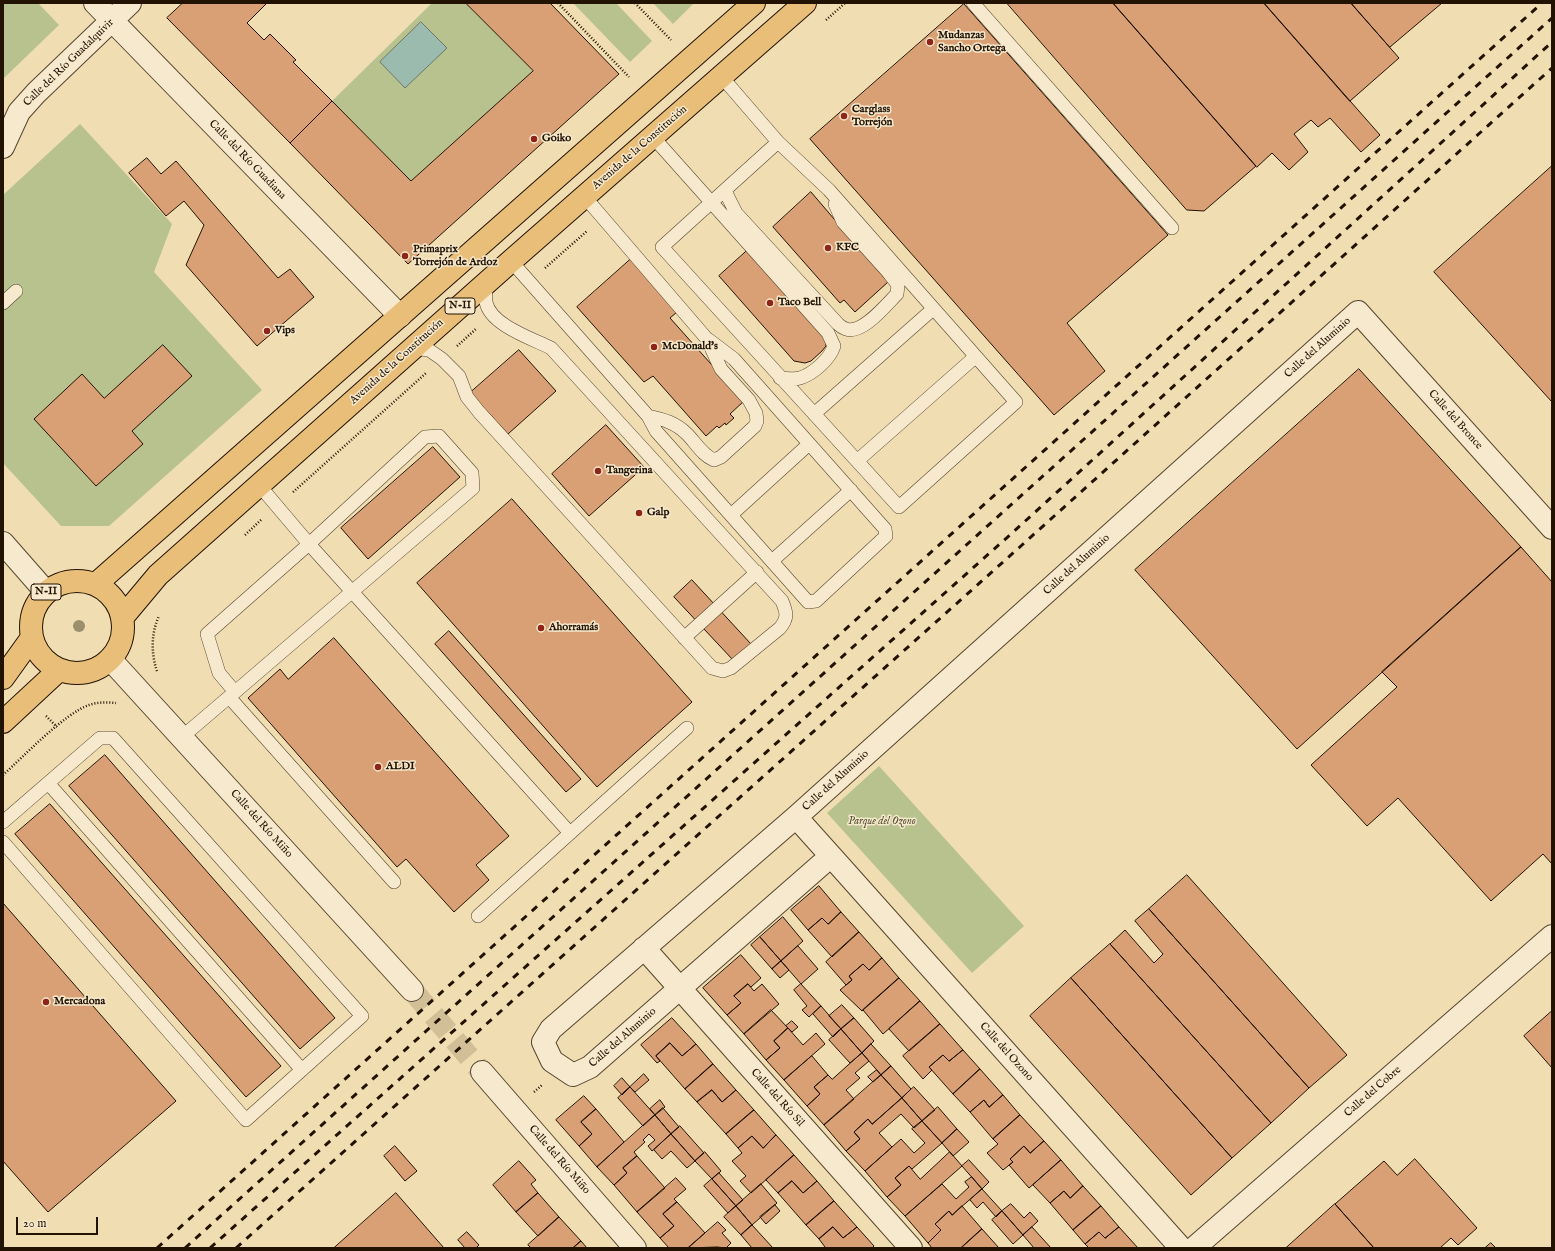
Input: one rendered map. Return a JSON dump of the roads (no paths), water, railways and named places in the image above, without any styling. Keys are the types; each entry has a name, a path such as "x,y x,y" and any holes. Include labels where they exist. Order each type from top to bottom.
{"main road":[{"path":"96,584 754,3"},
{"name":"Avenida de la Constitución","path":"122,618 158,574 584,196 805,3"},
{"name":"N-II","path":"79,580 96,584 108,592 117,603 122,618 123,631 120,645 110,659 95,670 76,674 59,670 49,665 38,654 31,639 30,624 34,607 46,592 61,583 79,580"},
{"path":"3,678 31,639"},
{"path":"3,722 59,670"}],"street":[{"name":"Calle del Río Guadiana","path":"95,3 400,316"},
{"name":"Calle del Río Guadalquivir","path":"3,147 20,112 32,98 130,3"},
{"name":"Calle del Bronce","path":"1358,312 1552,528"},
{"name":"Calle del Aluminio","path":"796,817 830,856 590,1067 573,1075 552,1061 543,1042 551,1029 796,817 1358,312"},
{"path":"3,543 46,592"},
{"name":"Calle del Río Miño","path":"110,659 412,990"},
{"name":"Calle del Ozono","path":"830,856 1181,1248"},
{"name":"Calle del Cobre","path":"1194,1248 1552,936"},
{"name":"Calle del Río Sil","path":"644,948 911,1248"},
{"name":"Calle del Río Miño","path":"482,1072 635,1248"}],"lane":[{"path":"973,3 1172,228"},
{"path":"721,76 778,142 829,190 1016,402 898,507 858,461 780,378 662,247 778,142"},
{"path":"653,136 828,333 834,346 831,353 809,374 798,379 780,378"},
{"path":"725,191 736,213 838,324 847,330 859,329 869,322 897,294 898,285 843,222 829,190"},
{"path":"511,261 648,416 656,431 808,602 816,601 886,536 885,529 734,359 707,339 584,196"},
{"path":"413,348 428,350 442,359 460,376 467,397 479,412 712,668 723,671 731,668 780,628 786,621 786,611 782,602 757,572 551,348 515,332 492,315 486,303 486,283"},
{"path":"3,303 16,291"},
{"path":"814,414 933,309"},
{"path":"648,416 668,420 686,433 707,457 714,460 721,457 754,426 757,421 756,413 749,400 721,369 707,339"},
{"path":"858,461 975,357"},
{"path":"182,737 232,695 473,488 472,473 440,436 425,437 309,544 208,634 218,673 232,695 394,882"},
{"path":"731,514 809,444"},
{"path":"259,485 309,544 570,833"},
{"path":"772,561 851,490"},
{"path":"684,638 757,572"},
{"path":"478,916 688,728"},
{"path":"3,842 246,1120 362,1016 113,738 100,738 48,783 5,817"},
{"path":"48,783 302,1070"}],"tunnel":[{"path":"412,990 482,1072"}],"railway":[{"path":"157,1248 1542,3"},
{"path":"185,1248 1552,18"},
{"path":"210,1248 1011,534 1552,42"},
{"path":"236,1248 1022,545 1552,68"}],"place":[{"name":"Mudanzas Sancho Ortega","path":"930,42"},
{"name":"Carglass Torrejón","path":"844,116"},
{"name":"Goiko","path":"534,139"},
{"name":"KFC","path":"828,248"},
{"name":"Primaprix Torrejón de Ardoz","path":"405,256"},
{"name":"Taco Bell","path":"770,303"},
{"name":"Vips","path":"267,331"},
{"name":"McDonald's","path":"654,347"},
{"name":"Tangerina","path":"598,471"},
{"name":"Galp","path":"639,513"},
{"name":"Ahorramás","path":"541,628"},
{"name":"ALDI","path":"378,767"},
{"name":"Mercadona","path":"46,1002"}],"park label":[{"name":"Parque del Ozono","path":"882,822"}]}
